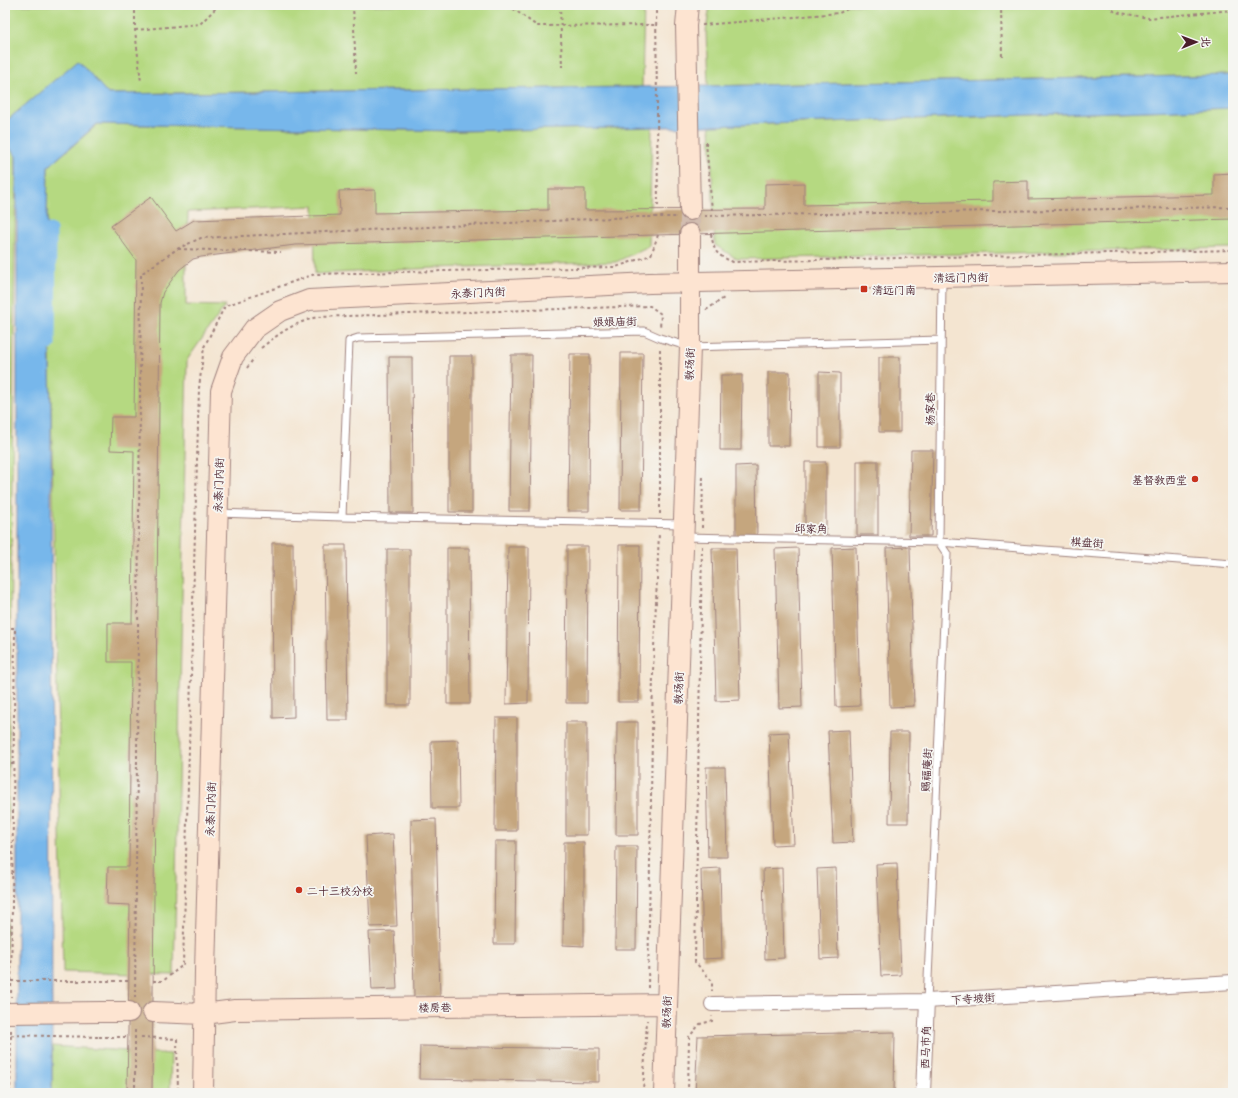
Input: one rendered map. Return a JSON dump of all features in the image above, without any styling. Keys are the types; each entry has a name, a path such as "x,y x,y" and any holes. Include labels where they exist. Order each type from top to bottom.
{"main road":[{"path":"688,5 686,26 691,214"},
{"name":"教场街","path":"664,1093 657,1004 689,533 690,234"},
{"name":"清远门内街","path":"690,283 1233,271"},
{"name":"永泰门内街","path":"203,1093 221,391 232,357 254,329 280,311 309,300 650,283 690,283"},
{"name":"楼房巷","path":"153,1012 204,1014 235,1010 657,1004"},
{"path":"9,1015 133,1011"}],"street":[{"name":"下寺坡街","path":"712,1004 927,1001 1233,982"},
{"name":"西马市角","path":"923,1093 927,1001"}],"lane":[{"name":"杨家巷","path":"939,542 940,340 942,277"},
{"name":"娘娘庙街","path":"342,517 349,341 358,338 644,331 690,348 940,340"},
{"name":"邱家角","path":"218,513 660,523 689,533 939,542"},
{"name":"棋盘街","path":"939,542 1233,564"},
{"name":"赐福庵街","path":"927,1001 947,554 939,542"}],"path":[{"path":"135,5 135,30 141,82"},
{"path":"135,30 200,24 219,5"},
{"path":"353,5 356,73"},
{"path":"508,5 537,26 655,25"},
{"path":"560,5 562,67"},
{"path":"656,5 658,209"},
{"path":"703,25 839,13 856,5"},
{"path":"911,5 1000,5 1002,59"},
{"path":"1108,5 1115,12 1149,18 1233,10"},
{"path":"706,142 712,210"},
{"path":"135,1093 133,1011 141,274 177,249 201,238 691,214 1233,207"},
{"path":"711,234 715,250 720,256 733,262 1233,250"},
{"path":"651,255 658,235"},
{"path":"177,249 281,252"},
{"path":"643,1093 657,1004 649,966 653,671 660,523 661,314 650,306"},
{"path":"688,1093 689,1037 700,1024 712,1021 712,981 695,962 689,533 703,474"},
{"path":"5,628 15,628 11,981 9,1015 10,1093"},
{"path":"5,764 13,764"},
{"path":"5,874 12,874"},
{"path":"5,981 129,981"},
{"path":"5,1035 129,1037"},
{"path":"141,1037 177,1039 178,1093"}],"green space":[{"path":"5,5 644,5 642,87 108,94 78,61 5,122"},
{"path":"710,5 1233,5 1233,75 708,86 706,31"},
{"path":"1233,108 1233,248 737,259 715,245 710,126"},
{"path":"98,124 458,131 652,127 649,246 616,262 435,268 315,274 314,206 188,212 186,305 225,306 187,360 174,975 63,972 47,215 48,167"},
{"path":"5,142 16,156 6,977 5,977"},
{"path":"52,1046 171,1054 170,1093 52,1093"}],"water":[{"path":"78,60 108,94 708,86 1233,75 1233,108 710,126 458,131 97,124 48,167 47,215 51,417 52,1093 17,1093 17,215 16,156 5,142 5,122"}],"building":[{"path":"1233,173 1233,219 295,245 201,257 193,259 179,270 163,292 160,303 152,1093 127,1093 130,905 107,904 108,867 129,867 131,662 108,662 108,623 132,623 134,451 110,450 111,417 134,417 136,260 111,226 151,197 176,231 194,220 340,215 339,191 375,190 375,213 548,210 548,189 585,189 585,210 765,209 765,184 804,183 804,205 993,201 993,182 1028,181 1028,199 1214,195 1214,174"},
{"path":"621,353 643,353 641,510 620,510"},
{"path":"570,354 590,354 589,511 568,511"},
{"path":"511,355 532,355 530,511 509,511"},
{"path":"449,356 472,356 472,512 449,512"},
{"path":"389,357 412,357 413,513 390,513"},
{"path":"879,357 900,357 900,432 879,432"},
{"path":"768,372 790,372 789,446 768,446"},
{"path":"819,372 840,373 840,447 819,447"},
{"path":"721,375 742,375 741,450 720,450"},
{"path":"911,450 933,450 931,536 909,536"},
{"path":"857,461 878,461 878,535 857,535"},
{"path":"805,462 826,462 826,537 805,537"},
{"path":"756,465 757,538 736,539 736,466"},
{"path":"272,543 293,543 294,717 273,718"},
{"path":"325,545 346,545 348,720 327,720"},
{"path":"619,545 640,545 639,702 618,702"},
{"path":"567,546 588,546 587,703 566,703"},
{"path":"508,547 529,547 528,703 506,704"},
{"path":"856,547 860,706 836,707 832,548"},
{"path":"910,547 914,706 890,707 886,548"},
{"path":"447,548 469,548 470,704 447,704"},
{"path":"712,548 736,548 740,700 716,701"},
{"path":"798,548 802,707 779,708 775,549"},
{"path":"387,549 410,549 410,705 387,705"},
{"path":"496,718 517,718 517,831 495,831"},
{"path":"566,722 587,722 587,835 566,835"},
{"path":"617,722 638,722 638,835 616,835"},
{"path":"849,730 853,842 833,843 828,731"},
{"path":"789,732 794,844 773,845 769,733"},
{"path":"890,732 909,732 908,823 889,823"},
{"path":"458,740 459,808 432,808 431,741"},
{"path":"706,767 725,767 727,857 708,857"},
{"path":"436,819 440,997 414,997 411,820"},
{"path":"393,834 397,926 370,927 366,836"},
{"path":"495,841 516,841 515,944 494,944"},
{"path":"564,842 584,842 584,946 563,945"},
{"path":"616,846 637,846 636,949 615,949"},
{"path":"897,863 901,975 881,976 876,864"},
{"path":"720,868 722,958 703,959 701,869"},
{"path":"782,868 784,958 765,959 763,869"},
{"path":"836,868 838,958 820,959 817,869"},
{"path":"394,931 397,989 372,990 369,932"},
{"path":"895,1032 894,1093 695,1093 698,1036"},
{"path":"420,1046 599,1049 599,1082 419,1079"}],"waterway":[{"path":"49,344 50,230"}],"tunnel":[{"path":"690,210 690,234"}],"place":[{"name":"清远门南","path":"864,289"},
{"name":"基督教西堂","path":"1195,479"},
{"name":"二十三校分校","path":"299,890"}]}
